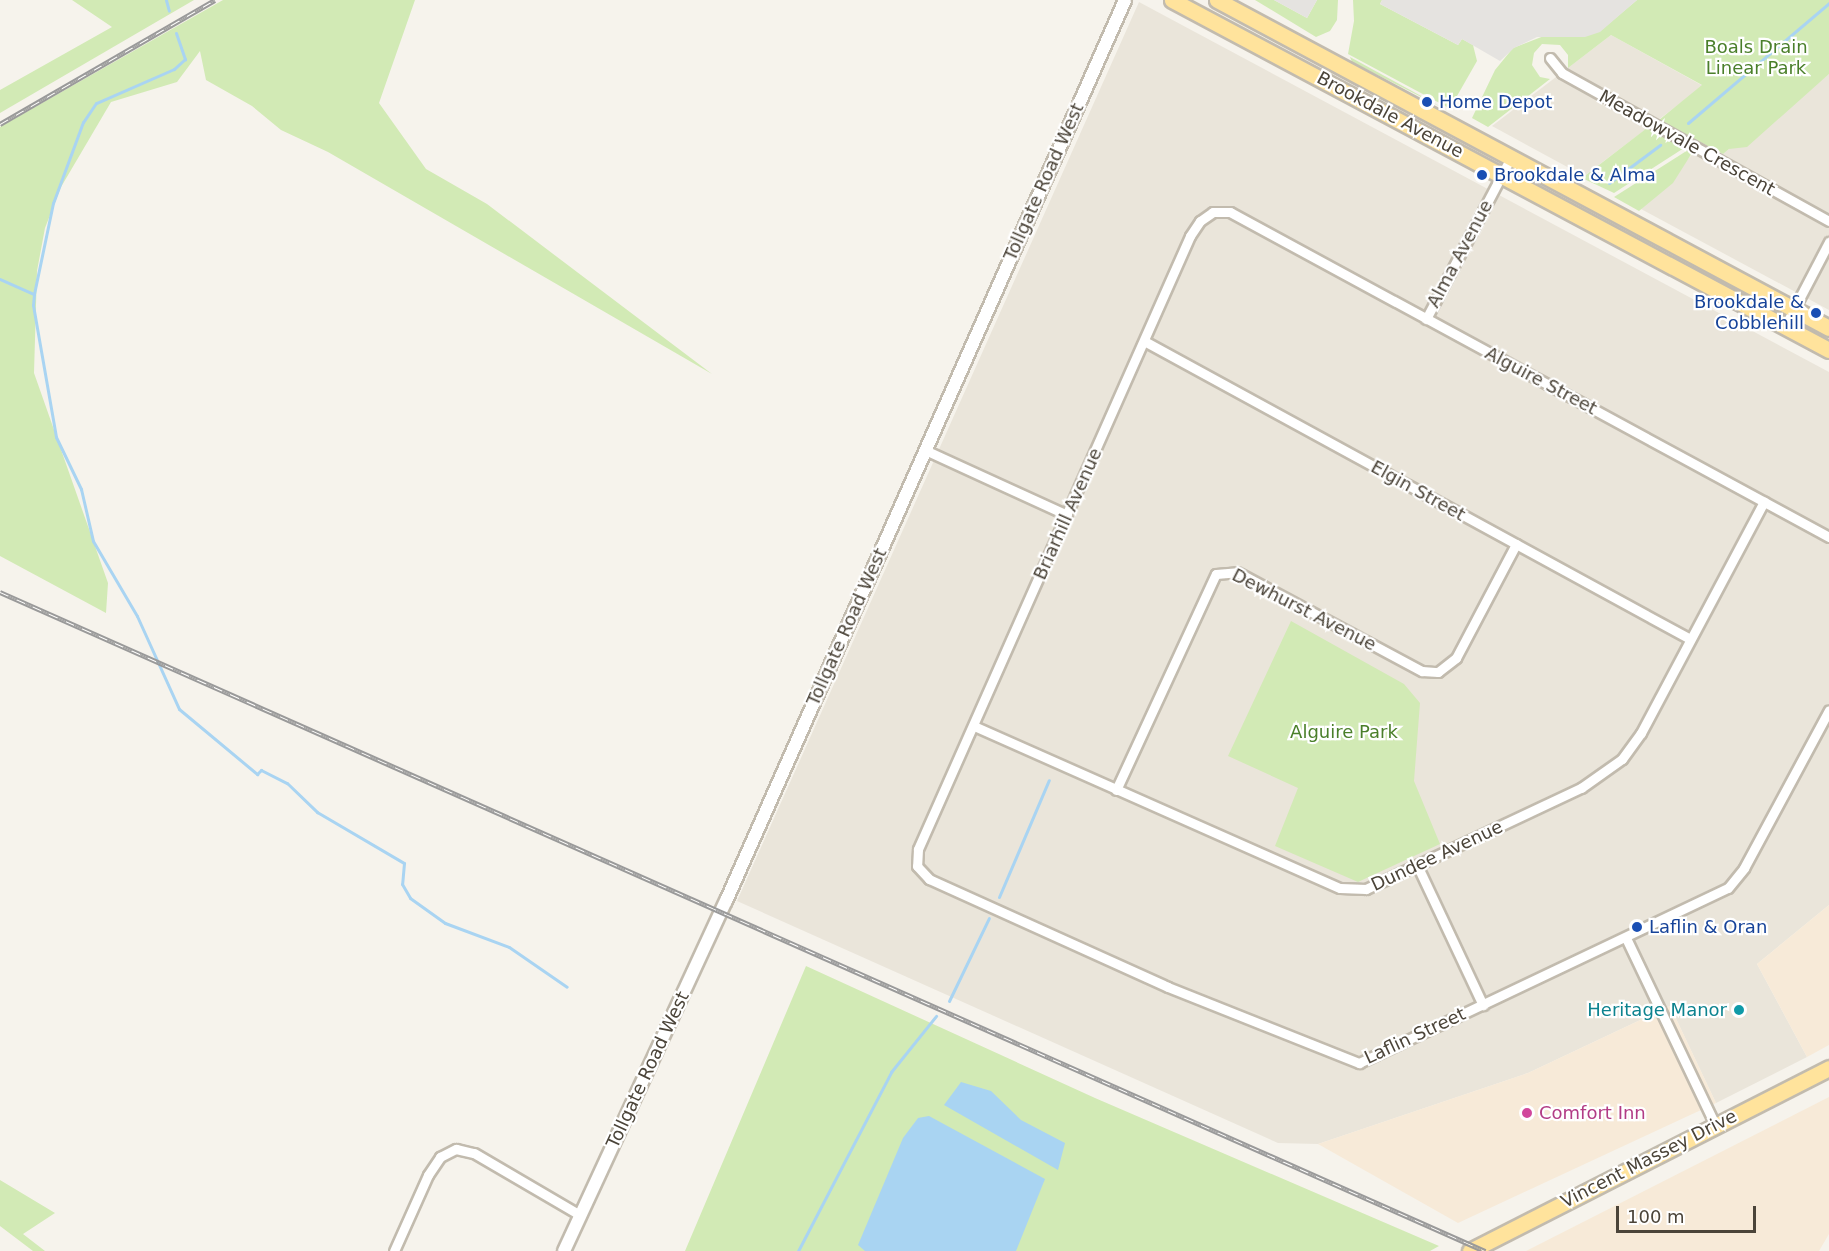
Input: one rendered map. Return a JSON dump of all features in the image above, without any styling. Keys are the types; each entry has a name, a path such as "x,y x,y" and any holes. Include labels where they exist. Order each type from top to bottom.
{"main road":[{"name":"Brookdale Avenue","path":"1172,0 1829,350"},
{"name":"Brookdale Avenue","path":"1217,0 1829,328"},
{"path":"1239,0 1251,6 1265,24"},
{"name":"Vincent Massey Drive","path":"1470,1251 1829,1068"}],"street":[{"name":"Tollgate Road West","path":"564,1251 726,901 1125,0"},
{"name":"Meadowvale Crescent","path":"1550,58 1562,73 1829,220"},
{"name":"Alma Avenue","path":"1426,319 1511,157"},
{"name":"Briarhill Avenue","path":"917,862 918,849 1146,342 1190,236 1200,221 1213,212 1230,212 1254,224"},
{"name":"Alguire Street","path":"1254,224 1829,537"},
{"path":"1785,326 1829,242"},
{"name":"Elgin Street","path":"1146,342 1690,639"},
{"path":"925,450 1067,515"},
{"name":"Dundee Avenue","path":"974,726 1340,888 1366,889 1581,788 1613,768 1634,743 1764,502"},
{"name":"Dewhurst Avenue","path":"1116,790 1215,574 1237,572 1429,673 1449,667 1456,658 1516,544"},
{"name":"Laflin Street","path":"917,862 925,877 939,884 1168,987 1353,1062 1365,1061 1728,888 1737,879 1829,710"},
{"path":"1418,865 1483,1005"},
{"path":"1626,938 1715,1125"},
{"path":"394,1251 428,1175 440,1157 456,1149 474,1153 580,1215"}],"shaded area":[{"path":"1274,0 1317,0 1307,18"},
{"path":"1382,0 1637,0 1600,32 1585,37 1537,37 1514,48 1500,61 1462,39 1458,45 1380,4"},
{"path":"1139,2 1829,372 1829,905 1757,964 1807,1057 1716,1103 1670,1006 1528,1073 1318,1144 1278,1143 737,901"},
{"path":"1611,35 1703,86 1584,176 1492,126"},
{"path":"1829,74 1829,310 1641,209 1702,144 1723,154 1773,113 1777,117"},
{"path":"1829,905 1829,1045 1807,1057 1757,964"},
{"path":"1670,1006 1716,1103 1458,1223 1318,1144 1528,1073"},
{"path":"1829,1097 1829,1234 1819,1251 1526,1251"}],"green space":[{"path":"72,0 194,0 0,113 0,90 112,27"},
{"path":"223,0 415,0 379,103 426,169 487,204 712,374 328,152 281,130 252,106 206,80 200,51 177,82 111,102 61,187 45,228 37,271 34,373 108,583 106,613 0,556 0,127"},
{"path":"1255,0 1274,0 1307,18 1317,0 1338,0 1337,20 1330,31 1316,37"},
{"path":"1353,0 1382,0 1380,4 1458,45 1462,39 1473,45 1477,61 1453,103 1447,107 1348,54 1354,21"},
{"name":"Boals Drain Linear Park","path":"1637,0 1829,0 1829,74 1747,147 1729,149 1723,154 1659,120 1702,85 1611,35 1568,68 1568,55 1560,45 1542,44 1534,53 1532,65 1540,77 1550,79 1488,127 1472,118 1495,70 1513,48 1544,36 1599,32"},
{"path":"1350,57 1443,108 1352,62"},
{"path":"1647,128 1684,148 1614,193 1582,178"},
{"path":"1688,150 1692,153 1673,183 1639,211 1614,197"},
{"name":"Alguire Park","path":"1291,621 1404,684 1420,703 1414,781 1440,844 1358,882 1275,846 1298,788 1228,756"},
{"path":"806,966 1095,1098 1439,1246 1430,1251 685,1251"},
{"path":"0,1180 55,1213 23,1234 45,1251 33,1251 0,1226"}],"water":[{"path":"961,1082 991,1091 1021,1120 1065,1143 1058,1170 944,1105"},
{"path":"929,1116 1045,1179 1016,1251 865,1251 858,1245 903,1138 918,1118"}],"waterway":[{"path":"166,0 169,11"},
{"path":"1688,123 1829,3"},
{"path":"176,33 185,59 174,69 96,103 83,122 53,203 34,294 33,305 56,437 81,489 93,541 137,616 179,709 257,774 261,770 287,783 317,812 404,863 402,884 410,898 445,923 509,947 567,987"},
{"path":"1609,183 1660,145"},
{"path":"0,279 34,294"},
{"path":"999,897 1049,780"},
{"path":"949,1001 989,918"},
{"path":"798,1251 891,1072 936,1016"}],"railway":[{"path":"0,124 215,0"},
{"path":"0,592 1485,1251"}],"place":[{"name":"Home Depot","path":"1427,102"},
{"name":"Brookdale & Alma","path":"1482,175"},
{"name":"Brookdale & Cobblehill","path":"1816,313"},
{"name":"Laflin & Oran","path":"1637,927"},
{"name":"Heritage Manor","path":"1739,1010"},
{"name":"Comfort Inn","path":"1527,1113"}]}
